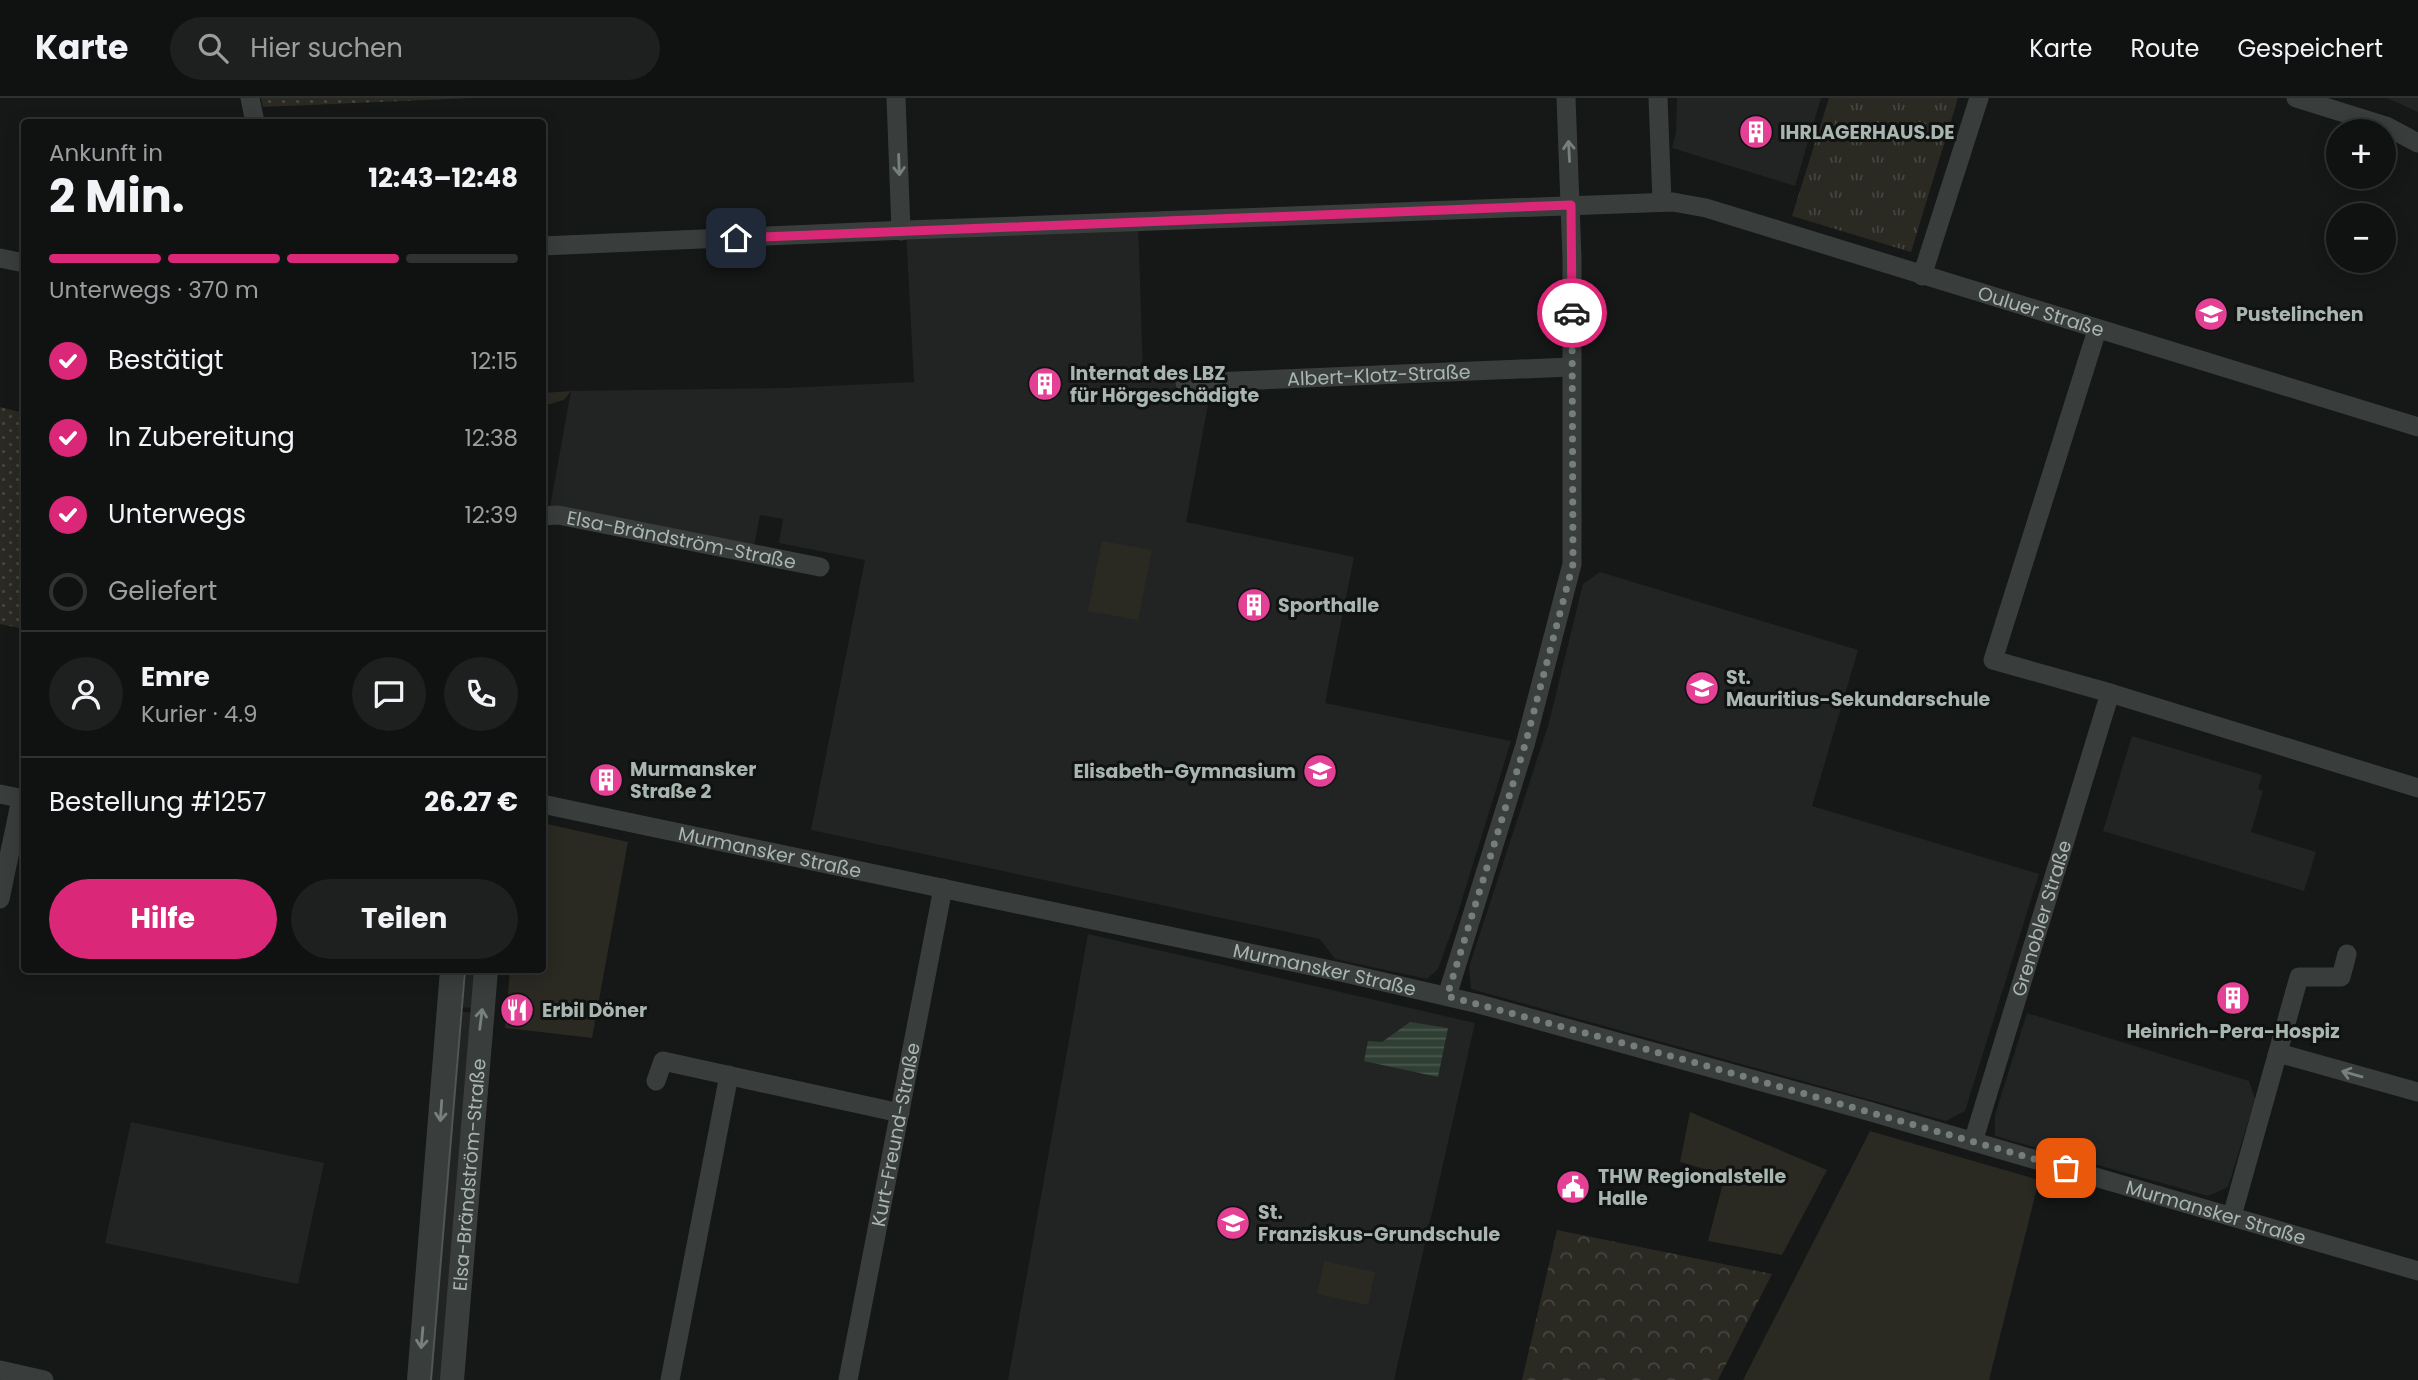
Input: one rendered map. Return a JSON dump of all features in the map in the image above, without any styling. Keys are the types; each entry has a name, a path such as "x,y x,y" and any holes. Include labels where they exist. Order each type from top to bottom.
{"street":[{"path":"250,98 254,119"},
{"path":"896,98 901,231"},
{"path":"1447,996 1525,745 1573,564 1571,205 1566,98"},
{"path":"1658,98 1662,202"},
{"path":"1922,276 1979,98"},
{"path":"2296,98 2386,126 2418,143"},
{"name":"Ouluer Straße","path":"546,246 1662,202 1706,208 2418,427"},
{"path":"0,258 21,262"},
{"path":"2097,330 1993,660 2418,788"},
{"name":"Albert-Klotz-Straße","path":"1185,383 1571,367"},
{"name":"Elsa-Brändström-Straße","path":"546,516 558,515 820,567"},
{"name":"Grenobler Straße","path":"1973,1142 2109,693"},
{"path":"0,794 21,799"},
{"name":"Murmansker Straße","path":"546,805 1447,996 1682,1059 2418,1271"},
{"path":"0,899 21,808"},
{"name":"Kurt-Freund-Straße","path":"848,1380 943,888"},
{"path":"2231,1216 2299,977 2341,977 2347,954"},
{"name":"Elsa-Brändström-Straße","path":"419,1380 452,973"},
{"name":"Elsa-Brändström-Straße","path":"452,1380 486,973"},
{"path":"2278,1053 2418,1092"},
{"path":"656,1082 663,1061 900,1113"},
{"path":"670,1380 729,1075"},
{"path":"0,1370 44,1380"}],"shaded area":[{"name":"IHRLAGERHAUS.DE","path":"1677,98 1821,98 1795,186 1672,148 1676,133"},
{"path":"2387,98 2418,98 2418,112"},
{"path":"1138,222 1143,376 1185,375 1186,395 1210,394 1186,522 1354,557 1325,703 1511,741 1456,919 1438,969 1427,979 1335,959 1320,939 811,830 865,560 779,543 783,519 760,515 754,546 550,507 571,391 786,388 914,382 906,230"},
{"path":"1600,572 1858,650 1812,806 2039,874 1965,1111 1946,1121 1471,989 1469,967 1548,726 1583,584"},
{"path":"2132,736 2262,775 2258,789 2263,791 2251,832 2316,852 2304,891 2103,831"},
{"name":"St. Franziskus-Grundschule","path":"1088,934 1475,1023 1394,1380 1008,1380"},
{"path":"461,973 477,973 474,1008 458,1007"},
{"path":"458,1011 473,1013 442,1380 427,1380"},
{"path":"2027,1013 2249,1081 2255,1099 2228,1187 2208,1196 1995,1136 1995,1115"},
{"path":"1410,1022 1448,1028 1438,1077 1364,1061 1368,1041 1382,1042"},
{"path":"131,1122 324,1163 298,1284 105,1243"}],"green space":[{"path":"261,98 471,98 263,107"},
{"path":"1829,98 1958,98 1911,252 1792,216"},
{"path":"571,391 564,400 546,405 546,393"},
{"path":"0,407 21,412 21,628 0,624"},
{"path":"1102,541 1152,550 1138,620 1088,611"},
{"path":"546,824 628,842 592,1038 505,1028 510,973 546,973"},
{"path":"1690,1112 1827,1170 1782,1255 1708,1241 1725,1175 1680,1162"},
{"path":"1870,1131 2039,1180 1989,1380 1743,1380"},
{"path":"1557,1230 1772,1274 1718,1380 1522,1380"},
{"path":"1324,1261 1375,1272 1368,1305 1317,1294"}],"tram line":[{"path":"431,1380 465,973"}],"way so far":[{"path":"1572,313 1573,564 1525,745 1447,996 1682,1059 2066,1168"}],"place":[{"name":"IHRLAGERHAUS.DE","path":"1756,132"},
{"name":"Pustelinchen","path":"2211,314"},
{"name":"Internat des LBZ für Hörgeschädigte","path":"1045,384"},
{"name":"Sporthalle","path":"1254,605"},
{"name":"St. Mauritius-Sekundarschule","path":"1702,688"},
{"name":"Elisabeth-Gymnasium","path":"1320,771"},
{"name":"Murmansker Straße 2","path":"606,780"},
{"name":"Heinrich-Pera-Hospiz","path":"2233,998"},
{"name":"Erbil Döner","path":"517,1010"},
{"name":"THW Regionalstelle Halle","path":"1573,1187"},
{"name":"St. Franziskus-Grundschule","path":"1233,1223"}],"route":[{"path":"736,238 1571,205 1572,313"}]}
